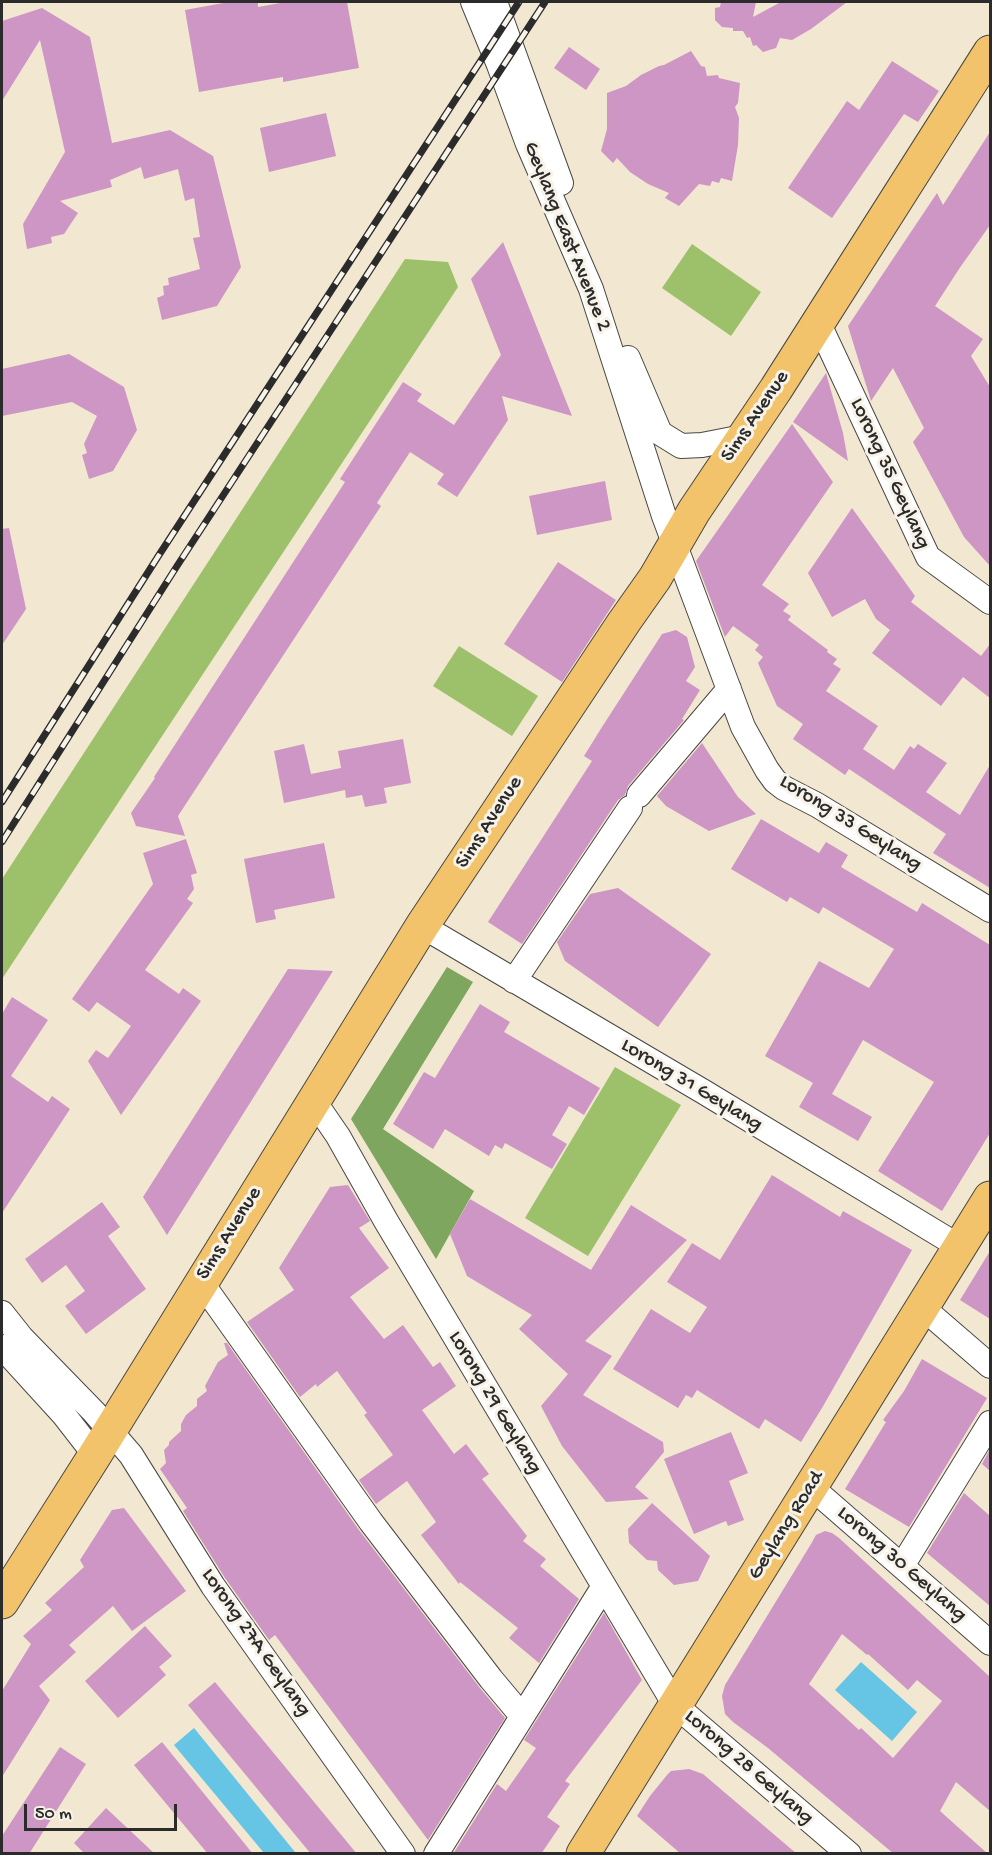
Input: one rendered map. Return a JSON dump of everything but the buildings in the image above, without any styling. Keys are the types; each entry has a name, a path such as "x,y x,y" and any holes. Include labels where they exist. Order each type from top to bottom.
{"main road":[{"name":"Sims Avenue","path":"2,1602 422,926 655,578 675,543 990,52"},
{"name":"Geylang Road","path":"583,1854 990,1198"}],"street":[{"name":"Geylang East Avenue 2","path":"473,2 499,64 528,144 591,289 664,516 675,543"},
{"name":"Geylang East Avenue 2","path":"495,2 618,337 660,433 681,446 702,445 743,437"},
{"name":"Lorong 35 Geylang","path":"818,321 928,557 990,602"},
{"name":"Lorong 33 Geylang","path":"675,543 743,727 775,780 784,788 817,805 990,910"},
{"path":"514,981 634,801 729,689"},
{"name":"Lorong 31 Geylang","path":"422,926 704,1092 960,1247"},
{"name":"Lorong 29 Geylang","path":"315,1101 338,1136 392,1232 675,1705"},
{"path":"201,1282 371,1522 522,1716"},
{"path":"922,1308 990,1366"},
{"path":"2,1313 102,1442"},
{"path":"2,1347 64,1414 102,1442"},
{"path":"902,1566 990,1423"},
{"name":"Lorong 27A Geylang","path":"102,1442 131,1455 219,1594 403,1854"},
{"name":"Lorong 30 Geylang","path":"811,1487 990,1643"},
{"path":"436,1854 604,1586"},
{"name":"Lorong 28 Geylang","path":"675,1705 849,1854"}],"green space":[{"path":"692,244 761,292 731,336 662,288"},
{"path":"405,259 448,262 458,287 2,979 2,879"},
{"path":"459,646 538,696 512,736 433,686"},
{"path":"447,967 473,982 383,1129 474,1191 436,1259 351,1119"},
{"path":"615,1067 681,1105 588,1256 525,1218"}],"water":[{"path":"861,1662 917,1712 892,1741 835,1690"},
{"path":"194,1728 294,1853 264,1853 174,1745"}],"railway":[{"path":"2,802 159,555 519,2"},
{"path":"2,842 177,566 545,2"}]}
